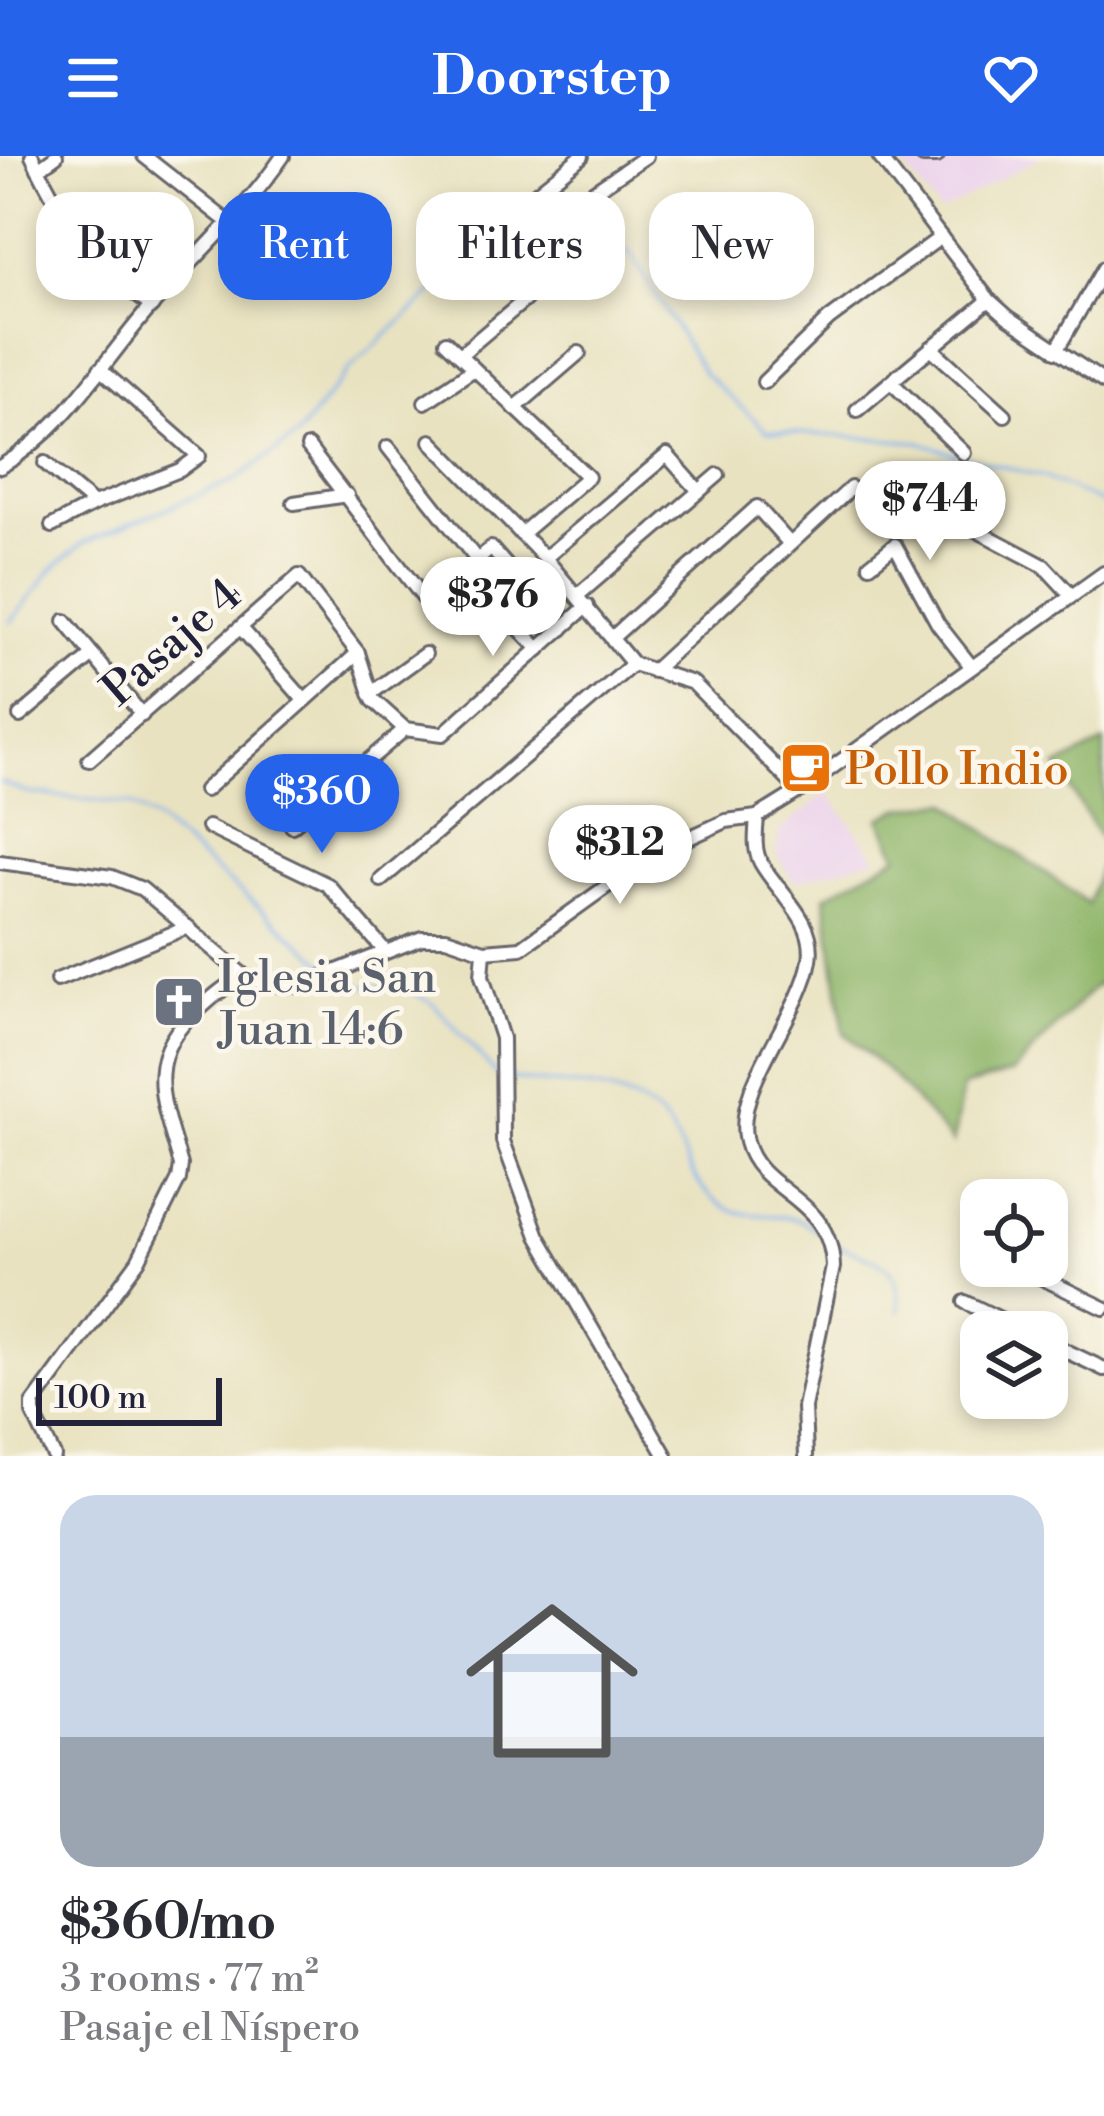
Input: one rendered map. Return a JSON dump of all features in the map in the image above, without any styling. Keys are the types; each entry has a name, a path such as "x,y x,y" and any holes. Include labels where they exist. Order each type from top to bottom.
{"street":[{"path":"56,156 35,163 94,260 119,285 152,306"},
{"path":"144,156 218,214"},
{"path":"253,192 283,156"},
{"path":"537,192 582,156"},
{"path":"593,192 646,156"},
{"path":"879,156 989,300 1104,382"},
{"path":"923,156 937,156"},
{"path":"0,467 52,427 218,233"},
{"path":"764,382 829,319 940,237"},
{"path":"1057,351 1104,268"},
{"path":"460,356 525,300"},
{"path":"856,410 989,300"},
{"path":"446,342 588,477 521,534"},
{"path":"931,348 1005,415"},
{"path":"514,408 579,353"},
{"path":"52,526 173,473 199,456 100,369"},
{"path":"425,402 474,369"},
{"path":"891,382 964,453"},
{"path":"431,441 545,558 632,664 693,682 799,791"},
{"path":"308,447 430,605 491,548 562,629"},
{"path":"388,447 477,560"},
{"path":"545,558 667,455 699,491"},
{"path":"46,463 94,504"},
{"path":"205,790 358,653 370,694 405,729 443,734 562,629 582,602 718,475"},
{"path":"653,671 851,488"},
{"path":"294,502 347,495"},
{"path":"613,638 757,506 790,544"},
{"path":"940,511 1044,566 1070,595"},
{"path":"870,565 895,545 938,624 971,666"},
{"path":"54,1456 33,1414 33,1404 134,1267 179,1179 181,1165 163,1098 160,1066 186,1020 227,986 249,980 301,985 385,951 436,937 484,951 521,948 649,856 726,821 758,817 799,791 1104,573"},
{"name":"Pasaje 4","path":"89,760 299,576 358,653"},
{"path":"512,620 539,649"},
{"path":"65,621 142,715"},
{"path":"241,628 304,700"},
{"path":"370,694 425,654"},
{"path":"20,716 93,655"},
{"path":"381,880 632,664"},
{"path":"292,826 405,729"},
{"path":"758,817 760,861 797,911 811,942 811,959 798,999 748,1100 744,1127 754,1160 818,1219 832,1249 804,1407 806,1456"},
{"path":"208,827 328,885 385,951"},
{"path":"0,862 112,877 142,889 249,980"},
{"path":"57,980 188,927"},
{"path":"484,951 482,976 502,1038 502,1141 538,1236 666,1456"},
{"path":"1060,1287 1104,1308"},
{"path":"965,1302 984,1311"},
{"path":"1068,1352 1104,1370"}],"shaded area":[{"path":"897,156 1043,156 940,212"},
{"path":"827,792 877,858 794,882 776,853 780,831"}],"green space":[{"path":"1104,742 1104,844 1057,767"},
{"path":"948,802 1088,904 1104,854 1104,987 1097,984 1012,1073 963,1087 953,1143 893,1076 844,1033 825,896 898,856 880,818 902,808"}],"waterway":[{"path":"11,622 53,568 83,543 235,480 297,436 349,369 495,236 530,217 587,228 630,253 704,373 767,431 919,442 956,454"},
{"path":"966,457 1044,477 1104,504"},
{"path":"0,782 27,793 130,804 154,818 329,967"},
{"path":"359,986 400,986 433,1003 496,1074"},
{"path":"506,1077 604,1090 641,1104 667,1125 699,1184 722,1205 746,1214 795,1219 818,1232"},
{"path":"835,1244 874,1259 891,1272 899,1311"}],"place":[{"name":"Pollo Indio","path":"806,768"},
{"name":"Iglesia San Juan 14:6","path":"179,1002"}]}
